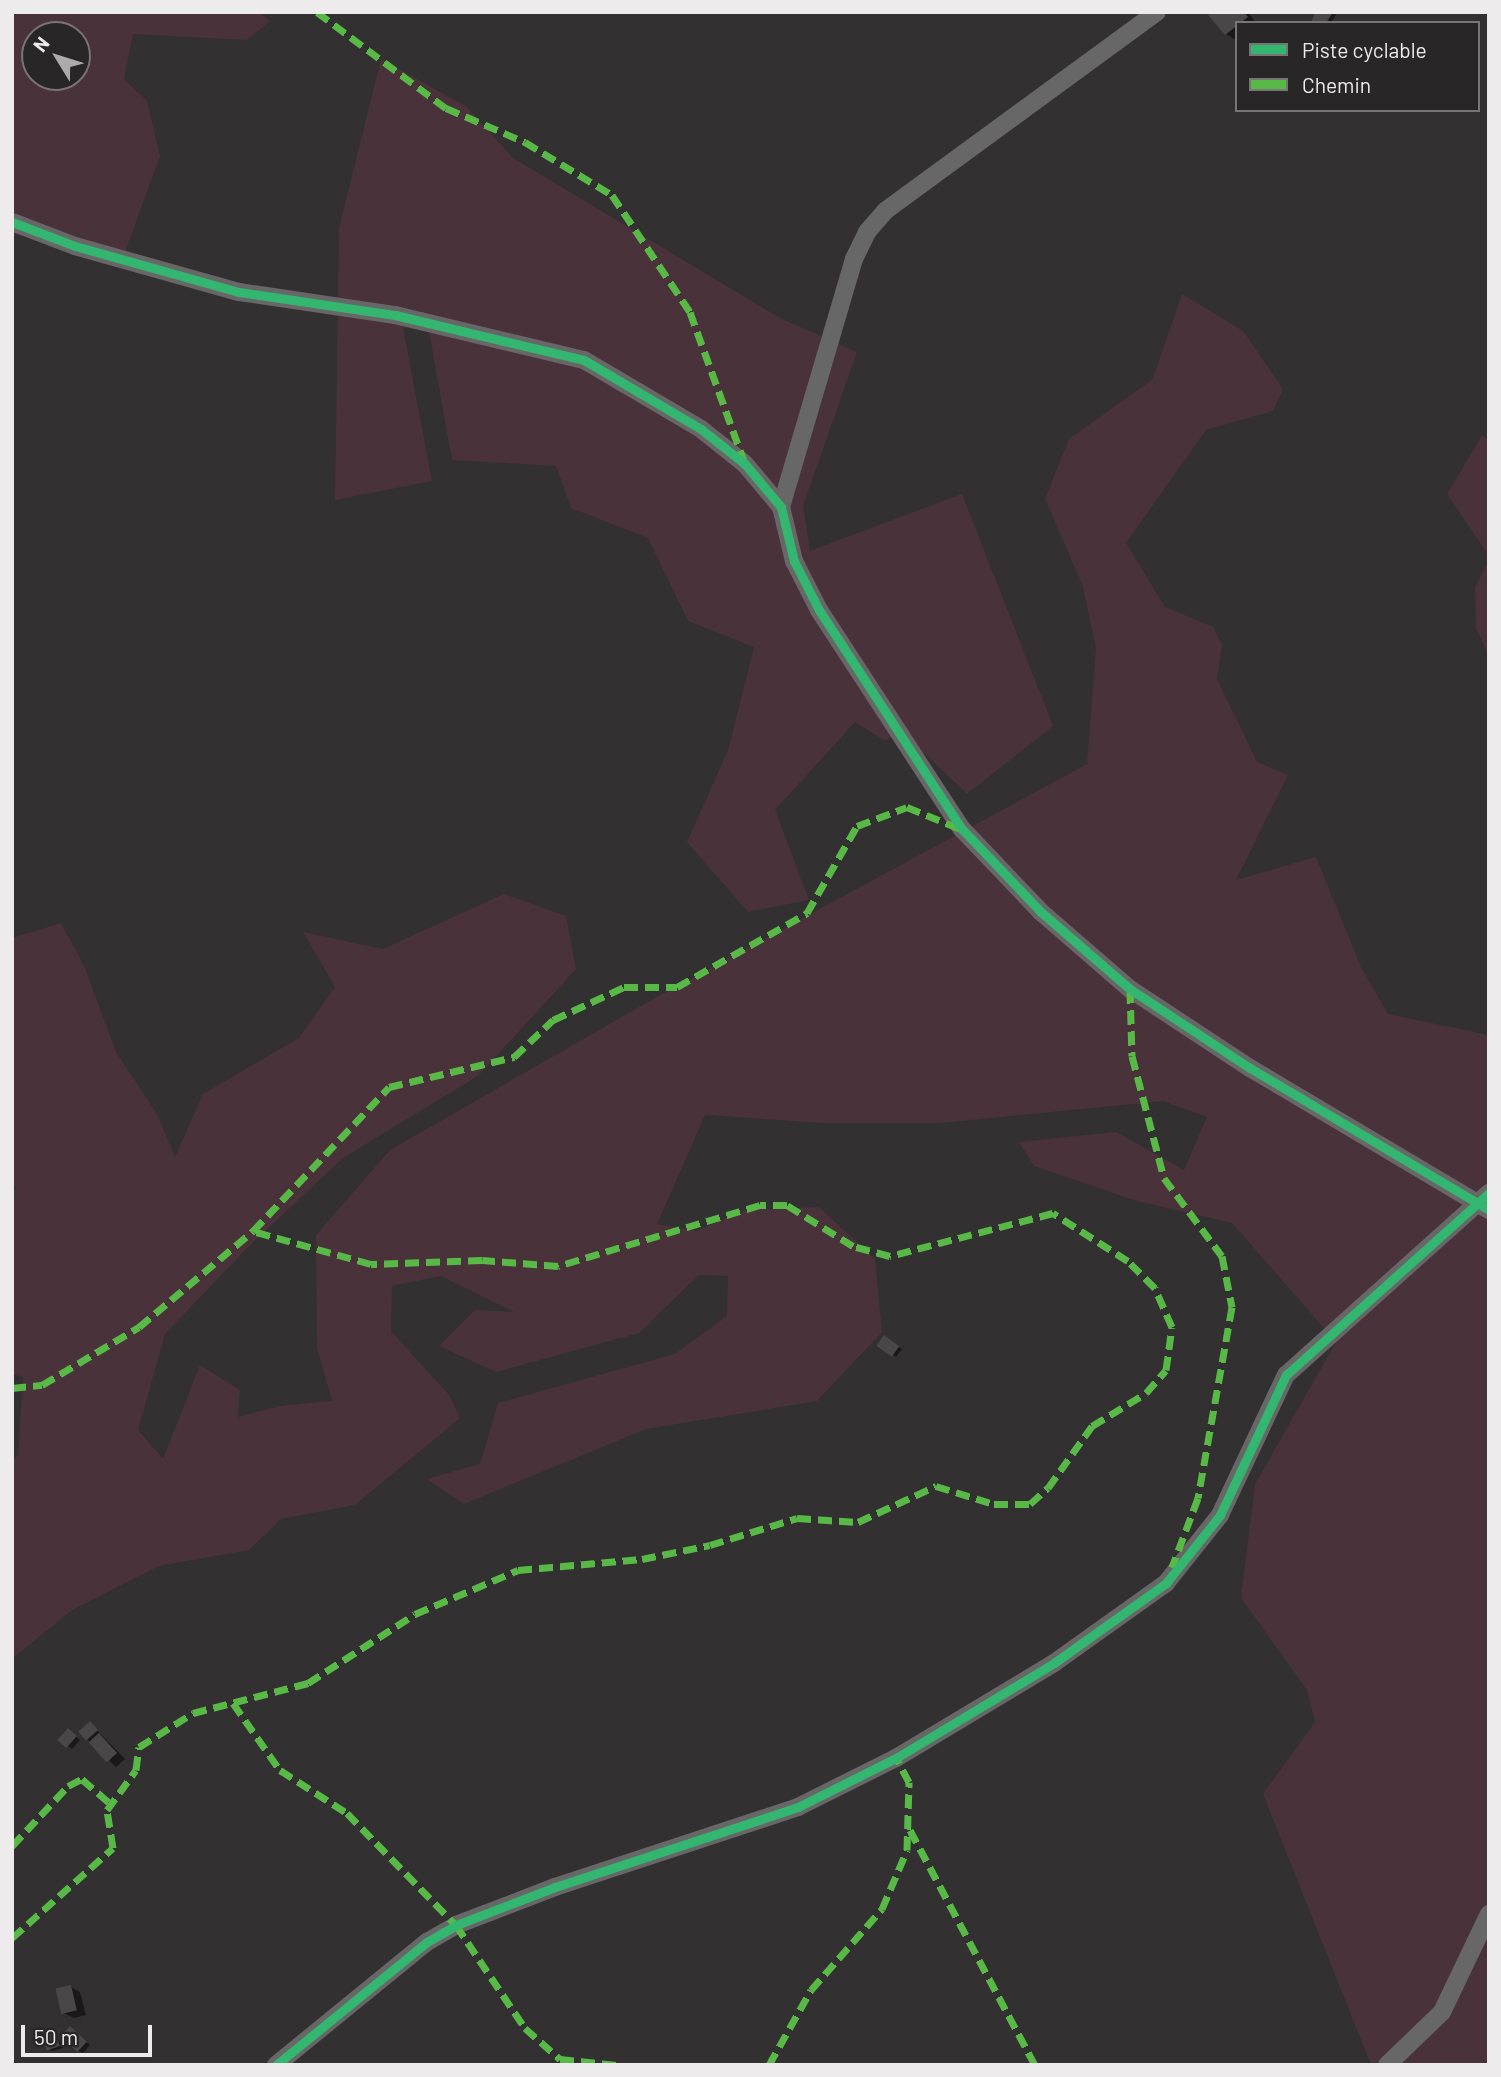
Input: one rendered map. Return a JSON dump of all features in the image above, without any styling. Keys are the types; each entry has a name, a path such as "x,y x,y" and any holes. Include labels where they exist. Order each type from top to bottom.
{"street":[{"path":"781,507 853,259 867,232 885,211 1157,12"},
{"path":"12,222 75,246 239,292 395,315 584,360 701,429 745,464 781,507 794,561 819,610 962,829 1041,912 1130,989 1250,1068 1485,1203 1286,1375 1220,1515 1154,1591 1055,1663 896,1758 798,1807 555,1886 456,1925 427,1942 276,2065"},
{"path":"1387,2065 1442,2012 1489,1914"}],"shaded area":[{"path":"12,12 258,12 270,21 247,40 133,34 124,79 147,101 160,156 124,255 12,234"},
{"path":"381,59 467,107 513,158 780,318 857,352 803,506 810,551 962,494 1053,726 967,794 901,731 885,741 855,722 775,810 809,900 748,912 687,842 728,750 754,647 688,621 648,538 571,508 556,466 452,460 427,320 403,328 432,481 335,500 339,228"},
{"path":"1182,294 1243,331 1283,389 1273,411 1206,430 1126,543 1165,607 1213,627 1222,644 1217,679 1257,762 1288,775 1236,880 1316,857 1361,967 1388,1014 1489,1035 1489,2065 1371,2065 1263,1794 1315,1722 1307,1690 1241,1598 1255,1484 1336,1342 1232,1223 1137,1201 1034,1166 1019,1142 1116,1132 1184,1170 1207,1117 1163,1101 941,1123 821,1123 705,1115 657,1224 696,1231 746,1210 819,1207 875,1259 882,1332 817,1401 646,1429 464,1504 427,1479 480,1464 498,1403 675,1354 727,1316 728,1276 699,1275 639,1333 496,1372 439,1346 475,1310 514,1312 441,1276 392,1286 391,1331 449,1395 460,1418 355,1505 281,1519 249,1550 159,1566 72,1610 12,1659 12,1460 18,1455 23,1377 12,1374 12,1190 17,1188 12,1184 12,938 61,923 85,968 116,1052 157,1114 175,1157 203,1094 299,1038 335,987 303,932 383,949 504,894 566,916 576,969 478,1076 343,1158 247,1248 165,1334 138,1430 163,1459 200,1365 240,1390 238,1417 280,1406 332,1401 317,1348 316,1235 390,1150 648,1002 1087,764 1096,648 1082,584 1045,499 1069,439 1152,380"},
{"path":"1482,435 1489,440 1489,556 1447,494"},
{"path":"1489,561 1489,655 1476,629 1475,587"}],"building":[{"path":"1212,12 1244,12 1248,17 1243,21 1235,21 1235,27 1225,35 1208,15"},
{"path":"1315,12 1333,12 1327,21 1312,21"},
{"path":"884,1335 899,1346 892,1357 876,1346"},
{"path":"90,1721 98,1730 86,1741 78,1732"},
{"path":"68,1728 77,1736 66,1748 57,1740"},
{"path":"99,1733 117,1753 107,1762 89,1742"},
{"path":"71,1985 77,2010 61,2014 55,1989"},
{"path":"70,2026 87,2042 77,2052 60,2036"},
{"path":"54,2028 60,2046 47,2050 41,2032"}],"marked path":[{"path":"317,12 446,108 525,142 612,195 690,312 744,461"},
{"path":"12,1388 42,1385 139,1327 253,1231 389,1087 514,1057 553,1020 624,987 677,987 807,913 857,826 907,807 961,829"},
{"path":"1130,989 1132,1056 1164,1178 1222,1256 1232,1307 1198,1498 1172,1567"},
{"path":"12,1938 113,1848 107,1810 136,1770 139,1747 193,1713 308,1683 415,1614 518,1570 642,1559 710,1545 797,1518 858,1522 936,1486 994,1504 1030,1504 1048,1488 1092,1426 1146,1393 1166,1370 1172,1327 1155,1288 1128,1261 1053,1213 890,1256 853,1246 787,1205 760,1205 558,1266 482,1260 371,1264 253,1231"},
{"path":"233,1703 280,1770 347,1813 456,1925 525,2028 560,2059 617,2065"},
{"path":"769,2065 811,1990 882,1909 907,1850 909,1782 896,1758"},
{"path":"12,1846 68,1786 82,1779 111,1804"},
{"path":"910,1830 1035,2065"}],"cycle path":[{"path":"12,222 75,246 239,292 395,315 584,360 701,429 745,464 781,507 794,561 819,610 962,829 1041,912 1130,989 1250,1068 1489,1210"},
{"path":"276,2065 427,1942 456,1925 555,1887 798,1807 896,1758 1054,1663 1166,1583 1220,1515 1286,1375 1489,1193"}]}
